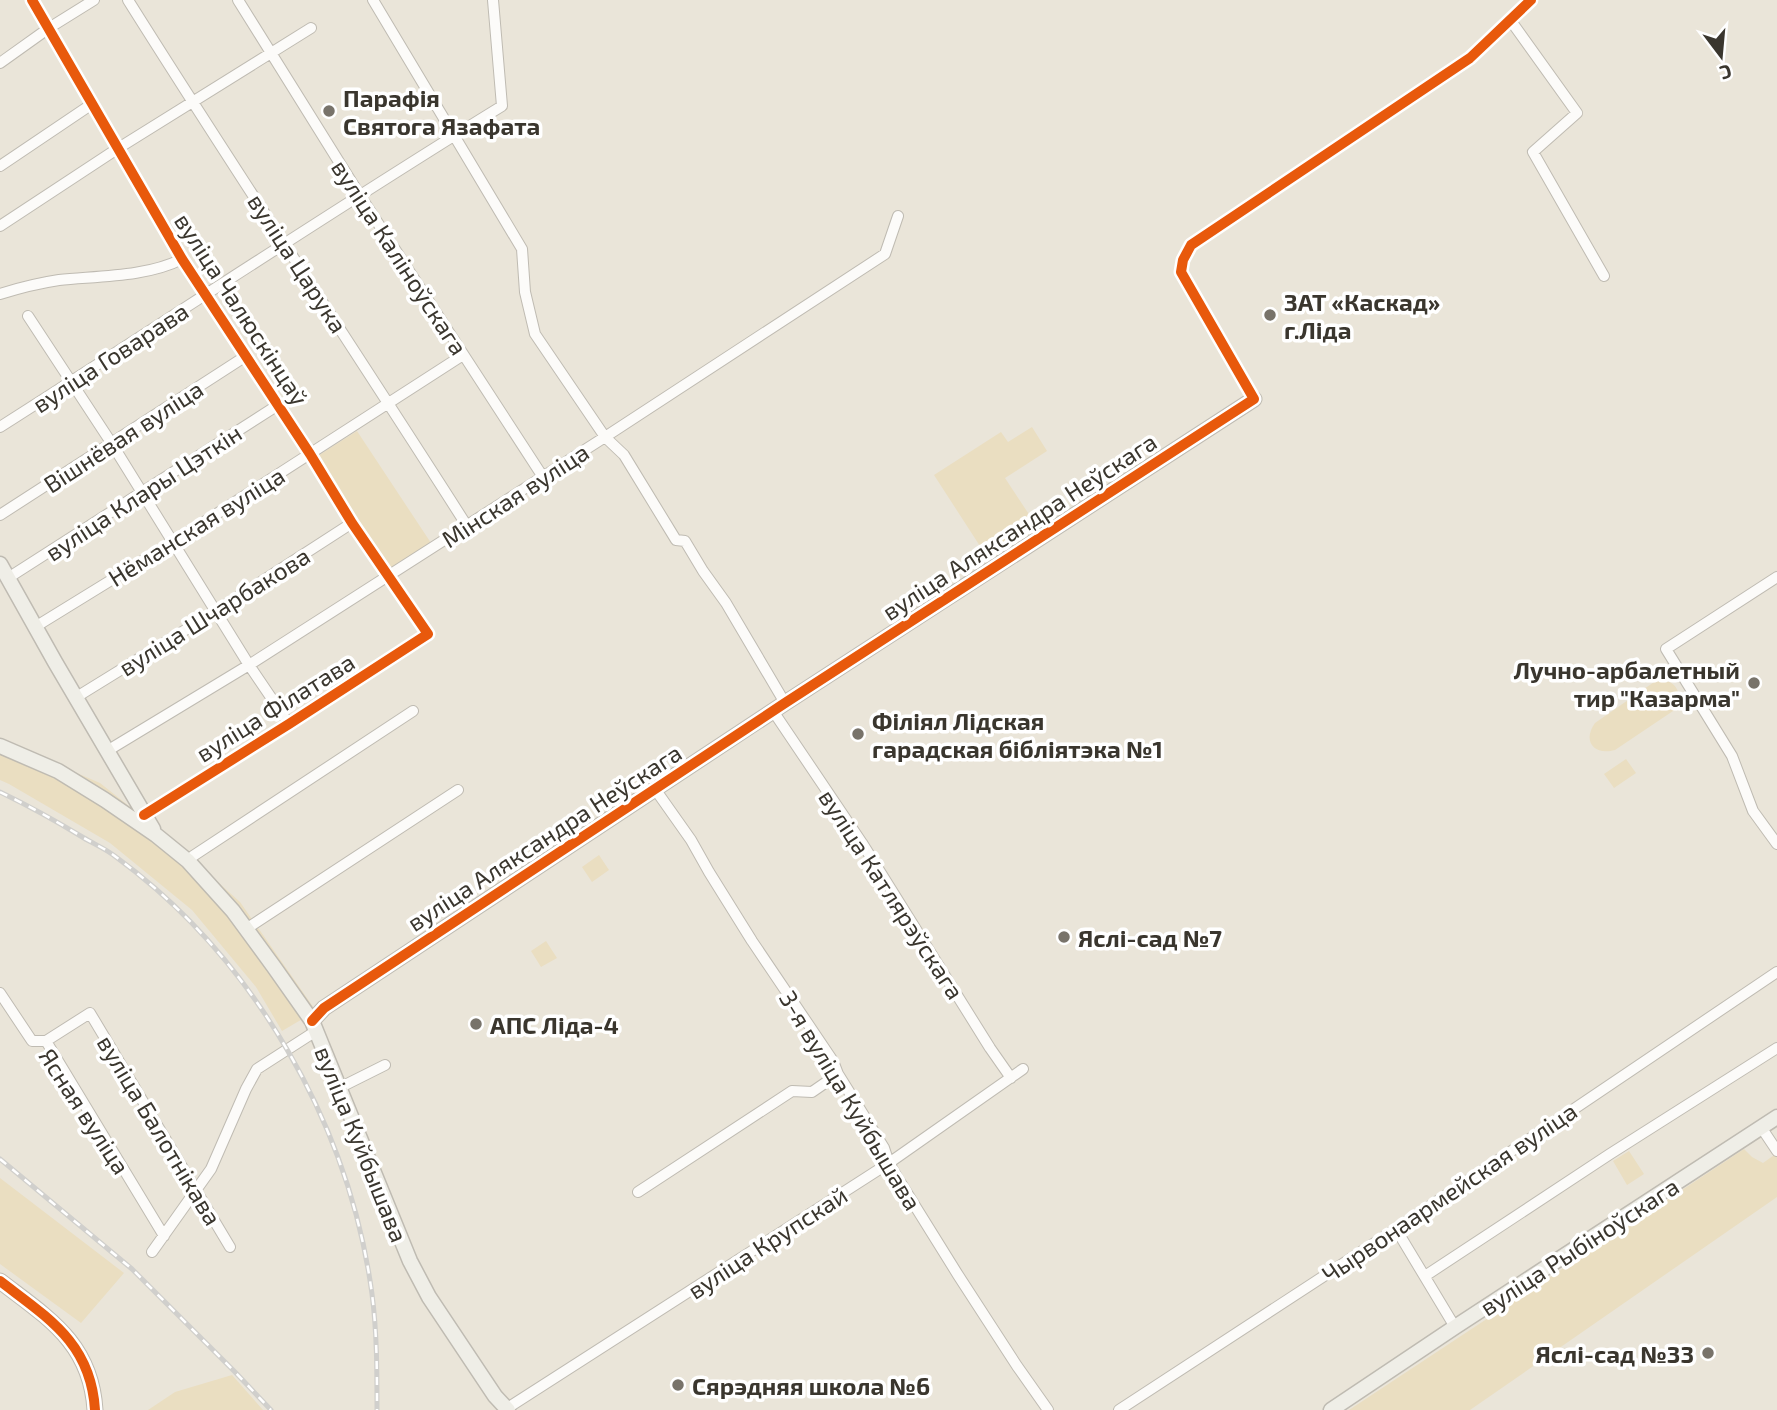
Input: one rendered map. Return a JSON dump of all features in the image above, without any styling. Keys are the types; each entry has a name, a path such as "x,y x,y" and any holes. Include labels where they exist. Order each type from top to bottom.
{"main road":[{"name":"вуліца Аляксандра Неўскага","path":"314,1026 324,1008 779,707 1254,399"},
{"path":"0,564 156,835"},
{"name":"вуліца Куйбышава","path":"0,746 58,771 156,835 188,861 233,911 314,1026 410,1261 429,1297 495,1396 507,1409"},
{"path":"105,800 116,784 118,771"},
{"name":"вуліца Рыбіноўскага","path":"1383,1376 1432,1353 1768,1130 1777,1117"},
{"name":"вуліца Рыбіноўскага","path":"1331,1410 1455,1327 1768,1130"},
{"path":"0,1281 66,1334 83,1360 94,1395 95,1410"}],"street":[{"name":"вуліца Чалюскінцаў","path":"32,0 182,259 352,523 428,634"},
{"path":"0,62 94,0"},
{"name":"вуліца Царука","path":"128,0 467,526"},
{"name":"вуліца Каліноўскага","path":"238,0 359,194 543,477"},
{"path":"373,0 522,248 525,292 535,334 606,437"},
{"name":"вуліца Говарава","path":"0,426 359,194 502,106 493,0"},
{"name":"вуліца Аляксандра Неўскага","path":"1254,399 1181,272 1183,260 1191,245 1470,58 1531,0"},
{"path":"1511,21 1577,113 1533,152 1604,276"},
{"path":"0,226 117,149 311,28"},
{"path":"0,166 92,104"},
{"name":"Мінская вуліца","path":"107,751 249,665 467,526 885,254 898,216"},
{"path":"0,294 55,281 144,271 168,266 182,259"},
{"path":"28,316 289,724"},
{"name":"Нёманская вуліца","path":"35,627 173,542 463,355"},
{"name":"Вішнёвая вуліца","path":"0,515 246,356"},
{"name":"вуліца Клары Цэткін","path":"8,578 278,405"},
{"name":"вуліца Катлярэўскага","path":"606,437 624,455 676,540 685,541 726,603 779,707 990,1048 1011,1077"},
{"name":"вуліца Шчарбакова","path":"75,698 352,523"},
{"path":"1777,577 1666,649 1732,756 1753,811 1777,844"},
{"name":"вуліца Філатава","path":"144,815 428,634"},
{"path":"188,861 413,711"},
{"name":"3-я вуліца Куйбышава","path":"655,789 691,840 752,941 833,1061 838,1074 884,1148 889,1163 958,1275 1048,1410"},
{"path":"246,929 458,790"},
{"name":"Чырвонаармейская вуліца","path":"1119,1410 1396,1229 1777,972"},
{"name":"Ясная вуліца","path":"0,993 32,1041 46,1041 164,1236"},
{"name":"вуліца Балотнікава","path":"46,1041 90,1013 230,1247"},
{"name":"вуліца Аляксандра Неўскага","path":"152,1252 211,1169 257,1069 314,1026"},
{"path":"1425,1276 1777,1048"},
{"path":"339,1088 385,1065"},
{"name":"вуліца Крупскай","path":"507,1409 889,1163 1023,1069"},
{"path":"638,1192 792,1091 812,1092 838,1074"},
{"path":"1768,1130 1777,1152"},
{"path":"1396,1229 1455,1327"}],"shaded area":[{"path":"1032,427 1047,451 1005,478 1038,528 989,560 934,475 1001,432 1008,442"},
{"path":"357,431 431,543 391,568 316,457"},
{"path":"1657,680 1669,682 1676,688 1679,697 1676,709 1615,750 1601,751 1592,746 1590,736 1595,723"},
{"path":"0,740 100,783 164,834 240,902 316,1011 282,1031 256,987 192,910 110,843 0,780"},
{"path":"1626,759 1636,773 1614,788 1604,774"},
{"path":"599,855 609,870 592,882 582,867"},
{"path":"546,941 557,958 541,967 531,951"},
{"path":"1744,1149 1763,1163 1777,1153 1777,1197 1470,1410 1349,1410"},
{"path":"1629,1151 1644,1174 1627,1185 1613,1161"},
{"path":"0,1178 124,1273 81,1323 0,1264"},
{"path":"232,1375 263,1410 148,1410 175,1392"}],"railway":[{"path":"0,792 116,857 166,898 211,944 252,995 287,1050 317,1108 342,1168 360,1231 374,1308 377,1410"},
{"path":"0,1159 132,1269 271,1410"}],"cycle path":[{"path":"32,0 182,259 352,523 428,634 144,815"},
{"path":"312,1021 324,1008 785,703 1254,399 1181,272 1183,260 1191,245 1470,58 1531,0"},
{"path":"0,1281 50,1320 76,1349 92,1387 95,1410"}],"place":[{"name":"Парафія Святога Язафата","path":"329,111"},
{"name":"ЗАТ «Каскад» г.Ліда","path":"1270,315"},
{"name":"Лучно-арбалетный тир \"Казарма\"","path":"1754,683"},
{"name":"Філіял Лідская гарадская бібліятэка №1","path":"858,734"},
{"name":"Яслі-сад №7","path":"1064,937"},
{"name":"АПС Ліда-4","path":"476,1024"},
{"name":"Яслі-сад №33","path":"1708,1353"},
{"name":"Сярэдняя школа №6","path":"678,1385"}]}
